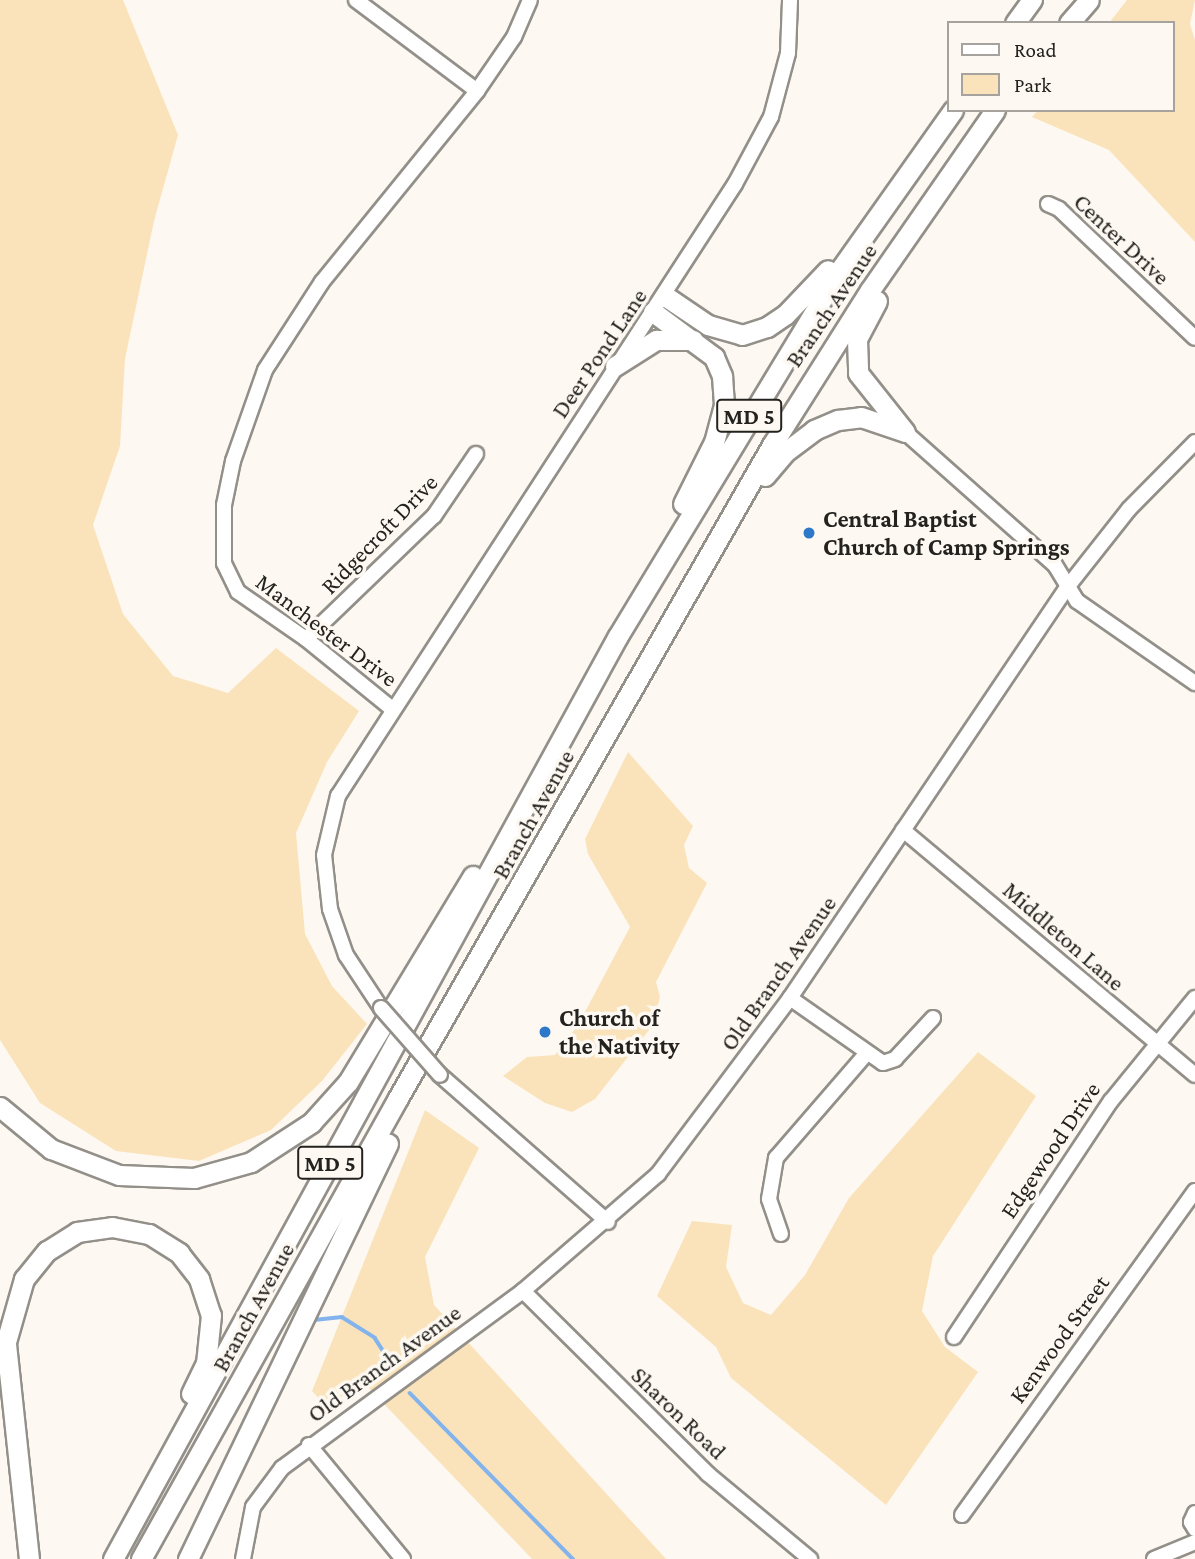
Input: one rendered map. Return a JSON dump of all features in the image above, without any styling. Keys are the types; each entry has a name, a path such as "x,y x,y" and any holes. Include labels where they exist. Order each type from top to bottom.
{"highway":[{"path":"1016,21 1032,0"},
{"path":"1062,21 1078,0"},
{"path":"1071,21 1089,0"},
{"name":"Branch Avenue","path":"113,1559 618,636 796,339 952,112"},
{"name":"Branch Avenue","path":"141,1559 482,954 806,389 994,112"},
{"path":"665,296 727,333 754,333 785,315 889,201"},
{"path":"905,432 866,386 855,358 857,339 923,213"},
{"path":"618,636 714,442 720,419 720,370 714,357 695,340 653,312"},
{"path":"615,366 656,340 695,340"},
{"path":"694,583 706,572 763,479 784,453 814,430 861,417 905,432"},
{"path":"0,1108 33,1137 74,1161 144,1179 214,1174 272,1152 311,1123 348,1082 449,912 535,785"},
{"path":"188,1559 482,954"},
{"path":"27,1559 7,1361 9,1324 34,1264 61,1240 93,1228 149,1234 179,1253 199,1279 211,1315 206,1363 124,1541"},
{"path":"0,1416 27,1559"}],"street":[{"path":"356,0 477,91"},
{"name":"Manchester Drive","path":"530,0 514,37 477,91 296,320 265,370 236,450 221,530 228,575 244,599 306,639 391,708 338,796 324,855 325,881 336,931 382,1008 440,1075 608,1222"},
{"name":"Deer Pond Lane","path":"391,708 615,366 665,296 771,117 788,53 790,0"},
{"name":"Center Drive","path":"1048,204 1059,209 1195,338"},
{"path":"905,432 1055,565 1077,601 1195,683"},
{"name":"Old Branch Avenue","path":"243,1559 253,1507 282,1468 309,1445 523,1291 608,1222 671,1159 790,998 1069,585 1129,509 1195,442"},
{"name":"Ridgecroft Drive","path":"306,639 434,516 476,454"},
{"name":"Middleton Lane","path":"903,830 1195,1075"},
{"path":"790,998 867,1054 889,1063 933,1018"},
{"name":"Edgewood Drive","path":"954,1337 1074,1153 1126,1080 1195,999"},
{"path":"781,1234 769,1199 776,1158 867,1054"},
{"name":"Kenwood Street","path":"962,1516 1195,1191"},
{"name":"Sharon Road","path":"523,1291 708,1474 810,1559"},
{"path":"309,1445 403,1559"},
{"path":"1195,1513 1191,1521 1195,1529"},
{"path":"1154,1559 1172,1549 1195,1542"}],"green space":[{"path":"0,0 123,0 178,135 154,221 125,359 120,446 93,525 123,614 173,676 228,693 276,648 359,711 327,762 296,833 305,934 332,986 367,1024 322,1081 271,1130 199,1161 116,1151 40,1103 0,1040"},
{"path":"1127,0 1195,0 1190,24 1195,40 1195,242 1109,150 1032,117 1036,112 1174,112 1174,21 1111,21"},
{"path":"628,752 693,826 684,845 689,868 707,883 656,982 660,997 653,1025 595,1099 572,1112 545,1103 503,1076 527,1057 555,1055 578,1025 630,927 588,854 585,839"},
{"path":"978,1052 1036,1096 933,1256 922,1311 945,1347 978,1372 886,1505 731,1378 716,1347 657,1296 692,1221 732,1225 726,1267 743,1303 771,1315 805,1275 849,1198"},
{"path":"425,1110 479,1148 425,1257 434,1305 666,1559 532,1559 363,1382 327,1407 312,1391"}],"waterway":[{"path":"314,1320 342,1317 375,1338 390,1361"},
{"path":"410,1393 573,1559"}],"place":[{"name":"Central Baptist Church of Camp Springs","path":"809,533"},
{"name":"Church of the Nativity","path":"545,1032"}]}
